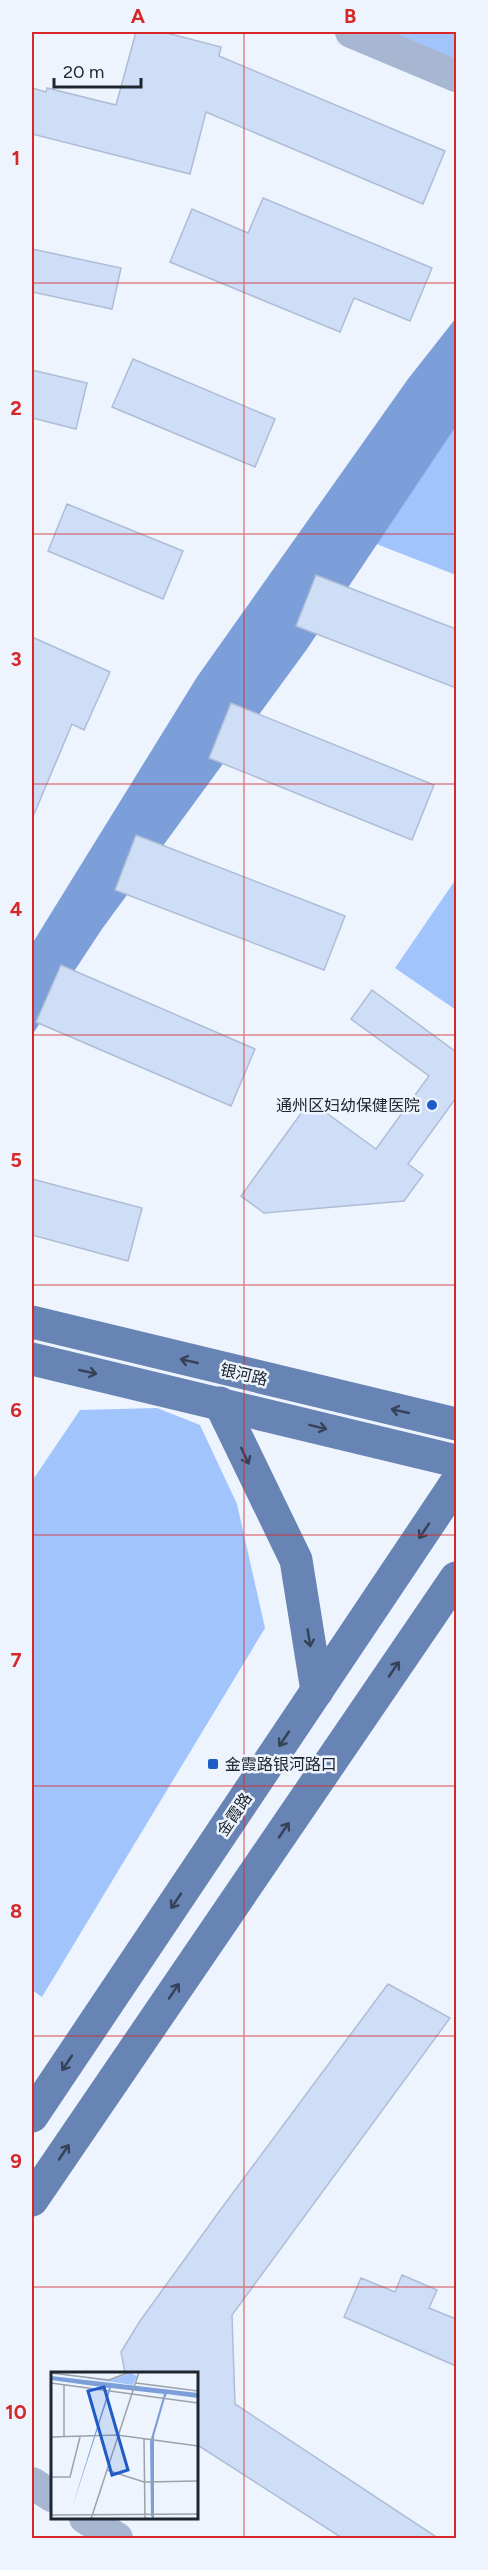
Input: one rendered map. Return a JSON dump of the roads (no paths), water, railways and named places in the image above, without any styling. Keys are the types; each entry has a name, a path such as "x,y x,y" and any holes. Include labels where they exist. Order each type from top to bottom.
{"main road":[{"name":"银河路","path":"32,1322 456,1424"},
{"name":"银河路","path":"32,1359 456,1461"},
{"path":"220,1403 296,1560 317,1691"},
{"name":"金霞路","path":"32,2116 456,1482"},
{"path":"32,2200 456,1578"}],"street":[{"path":"351,32 456,76"},
{"path":"32,2482 51,2495"},
{"path":"88,2519 117,2538"}],"place":[{"name":"通州区妇幼保健医院","path":"432,1105"},
{"name":"金霞路银河路口","path":"213,1764"}]}
